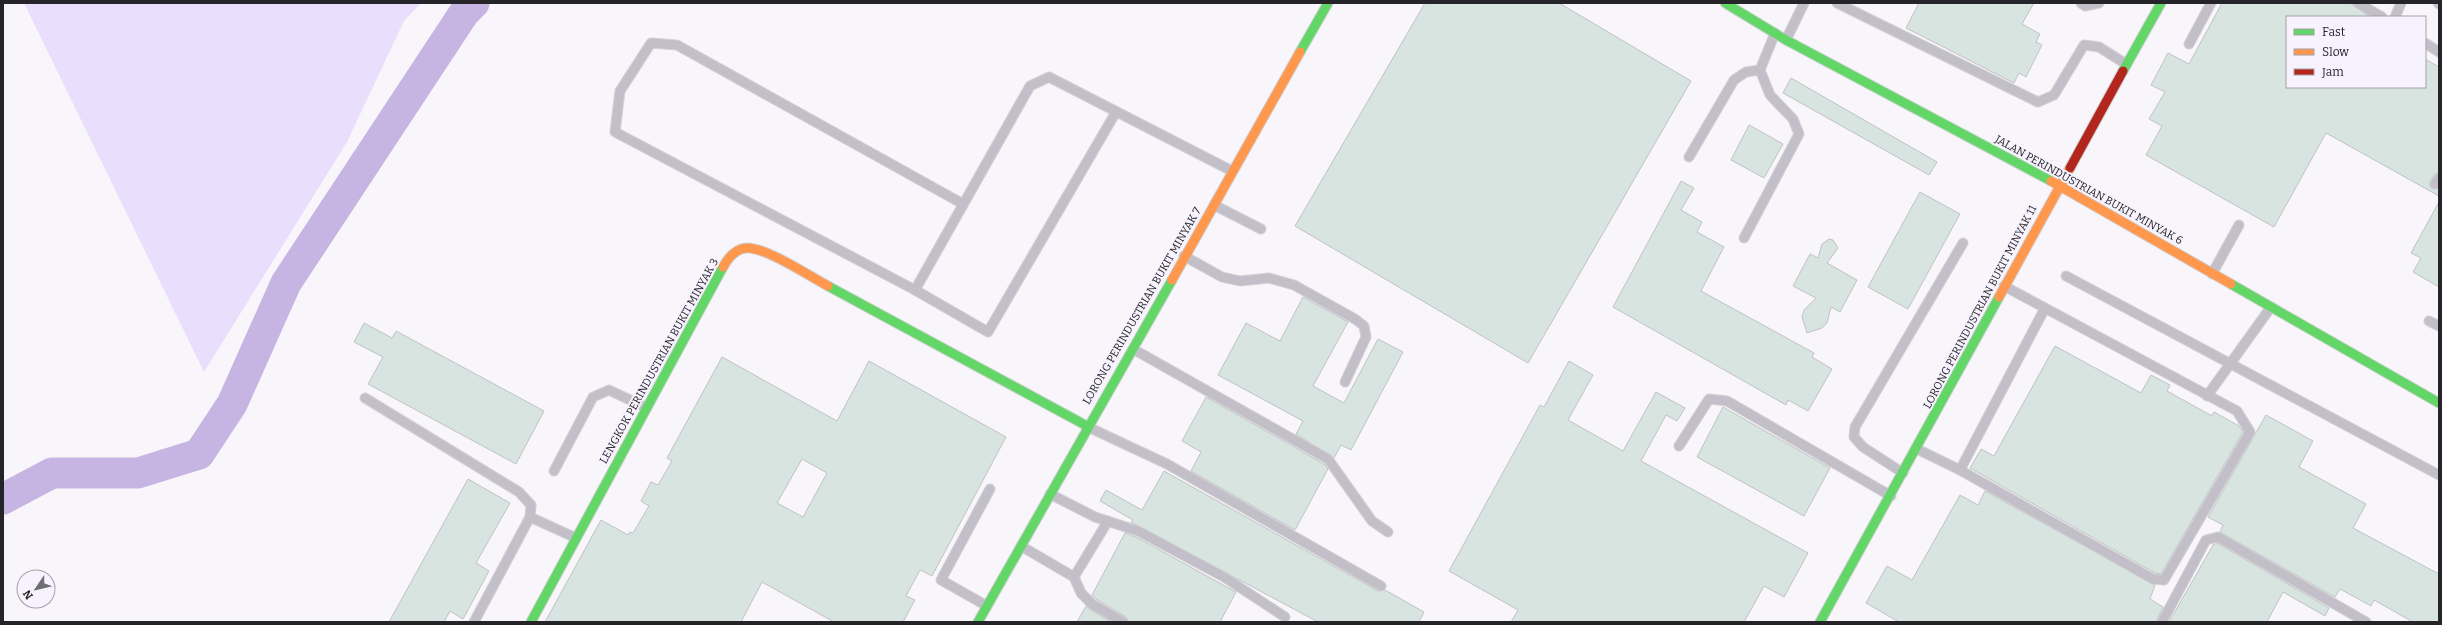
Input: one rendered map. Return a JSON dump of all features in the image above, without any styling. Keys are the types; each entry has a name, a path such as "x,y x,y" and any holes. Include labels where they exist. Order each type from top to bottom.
{"street":[{"name":"LORONG PERINDUSTRIAN BUKIT MINYAK 7","path":"978,622 1087,426 1328,3"},
{"name":"JALAN PERINDUSTRIAN BUKIT MINYAK 6","path":"1725,3 1786,40 2059,185 2439,403"},
{"name":"LORONG PERINDUSTRIAN BUKIT MINYAK 11","path":"1825,619 2059,185 2161,3"},
{"name":"LENGKOK PERINDUSTRIAN BUKIT MINYAK 3","path":"531,622 727,260 735,251 746,247 762,250 1087,426"}],"lane":[{"path":"1786,40 1804,3"},
{"path":"1837,3 2038,102 2054,95 2084,45 2099,47 2126,64"},
{"path":"2081,3 2085,6 2099,3"},
{"path":"2189,44 2211,3"},
{"path":"2358,3 2380,16"},
{"path":"2395,16 2401,3"},
{"path":"1744,238 1799,134 1793,119 1770,95 1760,70 1775,33"},
{"path":"963,204 677,45 651,43 620,91 615,132 915,290 988,332 1116,112"},
{"path":"2426,44 2439,52"},
{"path":"1689,157 1734,80 1746,72 1760,70"},
{"path":"915,290 1030,86 1049,77 1232,171"},
{"path":"1213,205 1261,230"},
{"path":"2212,274 2239,225"},
{"path":"1904,474 1863,447 1854,437 1855,427 1963,243"},
{"path":"1184,256 1222,277 1240,281 1269,278 1294,285 1355,319 1364,326 1366,337 1346,382"},
{"path":"2066,276 2439,475"},
{"path":"1917,449 1960,470 2153,579 2164,580 2250,432 2236,411 2004,286"},
{"path":"2207,396 2271,307"},
{"path":"1960,470 2045,308"},
{"path":"2429,321 2439,326"},
{"path":"1132,348 1328,459 1372,521 1388,532"},
{"path":"554,471 593,396 609,390 647,408"},
{"path":"365,398 519,492 531,505 530,518 474,622"},
{"path":"1679,446 1710,399 1727,401 1892,497"},
{"path":"1087,426 1167,464 1381,586"},
{"path":"987,606 940,580 990,489"},
{"path":"1049,494 1108,521 1138,531 1218,574 1285,617"},
{"path":"530,518 576,538"},
{"path":"1074,577 1108,521"},
{"path":"2162,622 2206,540 2218,537 2366,622"},
{"path":"1021,546 1074,577 1081,594 1092,604 1123,622"}],"shaded area":[{"path":"24,3 421,3 404,21 347,142 204,372"}],"building":[{"path":"1425,3 1559,3 1691,81 1528,363 1295,226"},
{"path":"1919,3 2034,3 2022,24 2040,34 2036,42 2042,45 2026,77 2019,73 2014,83 1906,28"},
{"path":"2222,3 2350,3 2369,16 2286,16 2286,88 2426,88 2426,60 2439,67 2439,172 2434,175 2429,184 2432,189 2439,188 2439,196 2326,133 2274,227 2146,155 2162,126 2149,119 2165,92 2151,85 2168,53 2189,64"},
{"path":"1791,78 1937,162 1929,175 1783,93"},
{"path":"1749,125 1783,144 1764,178 1731,160"},
{"path":"1681,181 1694,188 1681,210 1702,222 1697,232 1724,247 1701,291 1814,353 1812,357 1832,369 1808,411 1788,400 1786,405 1613,307"},
{"path":"1920,192 1960,214 1908,309 1868,287"},
{"path":"2439,202 2439,287 2413,272 2421,258 2411,253"},
{"path":"1829,239 1833,240 1838,248 1827,263 1857,280 1840,312 1831,307 1827,323 1822,328 1807,333 1802,317 1804,310 1816,298 1793,286 1810,254 1818,258 1822,244"},
{"path":"1303,297 1348,322 1313,386 1344,403 1378,339 1403,352 1351,450 1341,445 1334,458 1296,434 1303,421 1218,375 1246,323 1280,341"},
{"path":"364,323 392,338 396,331 544,411 516,464 368,384 383,357 354,342"},
{"path":"2055,346 2141,393 2151,375 2170,385 2167,391 2212,416 2214,412 2239,426 2243,432 2161,574 2155,573 1970,468 1981,449 1994,456"},
{"path":"722,357 837,421 869,361 1006,437 932,576 920,570 906,596 915,600 903,622 834,622 762,582 741,622 545,622 601,520 628,535 630,532 633,533 649,506 641,501 651,482 658,485 672,461 667,458","holes":["802,459 827,473 803,517 777,503"]},
{"path":"1569,361 1593,375 1568,420 1623,451 1656,392 1685,408 1677,421 1666,415 1641,461 1808,553 1784,597 1764,586 1744,622 1511,622 1518,610 1449,571 1540,405 1544,407"},
{"path":"1206,397 1324,464 1328,469 1295,530 1191,471 1201,452 1182,441"},
{"path":"1723,407 1830,468 1804,516 1697,457"},
{"path":"2266,415 2313,441 2299,467 2366,504 2353,528 2439,574 2439,622 2413,622 2374,600 2371,606 2340,589 2335,597 2220,532 2223,525 2208,517"},
{"path":"1164,471 1378,591 1385,590 1424,612 1419,622 1318,622 1131,522 1133,520 1100,501 1106,490 1142,510"},
{"path":"468,479 510,503 476,563 489,571 463,619 450,611 444,622 389,622"},
{"path":"1985,491 2155,585 2150,599 2163,607 2156,622 1899,622 1866,603 1887,566 1912,580 1960,495 1978,505"},
{"path":"1125,533 1136,537 1236,592 1220,622 1129,622 1126,617 1096,599 1092,595"},
{"path":"2217,543 2329,608 2325,616 2283,592 2267,622 2169,622 2213,545"},
{"path":"1086,606 1089,609 1111,622 1077,622"}],"waterway":[{"path":"3,499 52,473 138,473 199,454 232,404 286,283 464,13 474,3"}],"traffic: fast":[{"path":"1300,52 1328,3"},
{"path":"1725,3 1786,40 2051,181"},
{"path":"2123,71 2161,3"},
{"path":"531,622 723,267"},
{"path":"978,622 1172,280"},
{"path":"2231,284 2439,403"},
{"path":"828,286 1087,426"},
{"path":"1820,622 1999,297"}],"traffic: slow":[{"path":"1172,280 1300,52"},
{"path":"1999,297 2070,168"},
{"path":"2051,181 2231,284"},
{"path":"723,267 730,257 738,250 746,248 754,249 775,257 828,286"}],"traffic: jam":[{"path":"2070,168 2123,71"}]}
